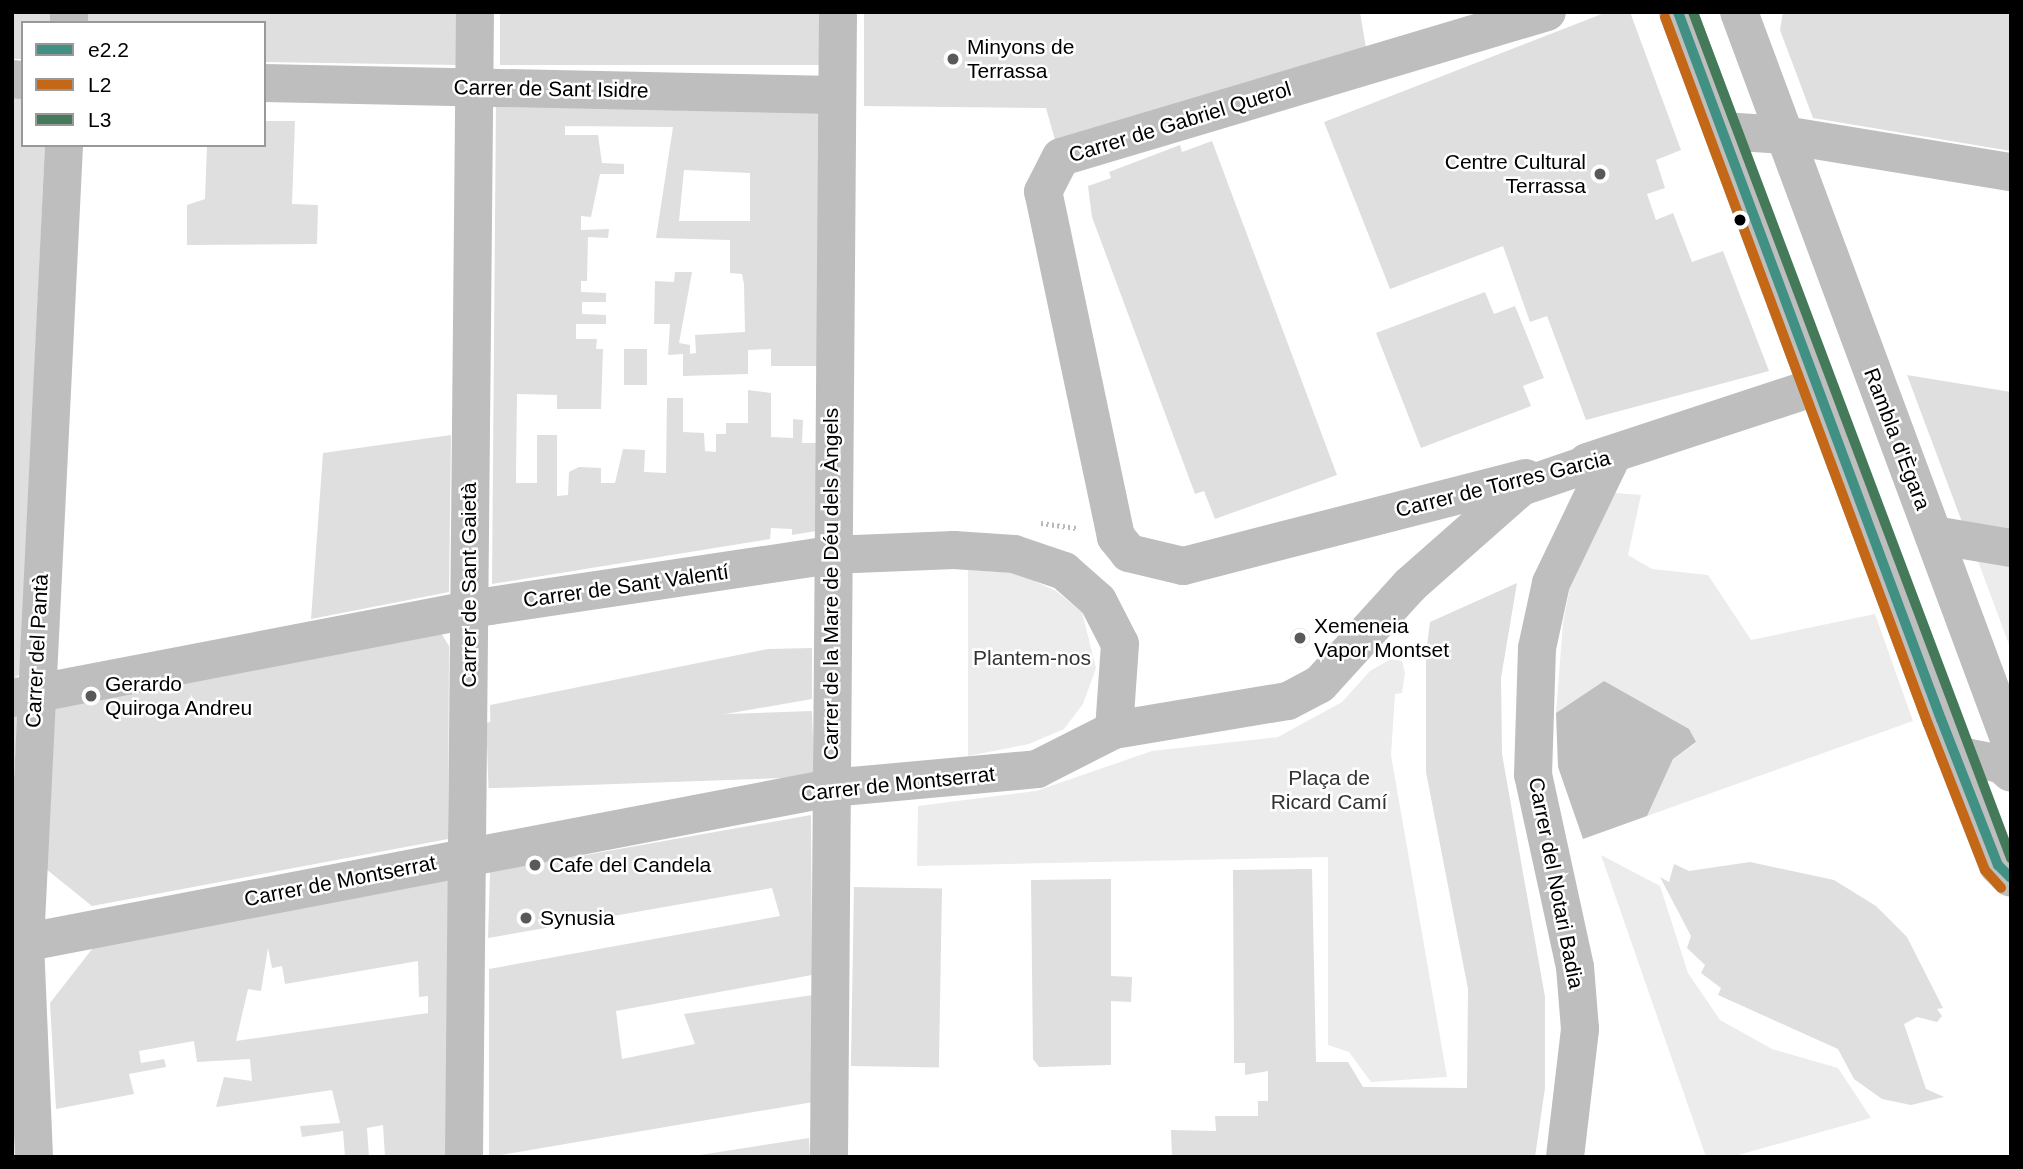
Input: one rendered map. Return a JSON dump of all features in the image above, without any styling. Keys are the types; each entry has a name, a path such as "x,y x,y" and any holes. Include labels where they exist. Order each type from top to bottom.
{"street":[{"name":"Carrer de Sant Gaietà","path":"464,1157 470,856 469,609 475,12"},
{"name":"Carrer de la Mare de Déu dels Àngels","path":"829,1157 830,555 838,12"},
{"name":"Carrer de Gabriel Querol","path":"1183,566 1129,553 1116,537 1043,191 1049,170 1061,157 1547,12"},
{"path":"1678,12 1955,755 1998,865 2011,878"},
{"path":"1718,117 1716,45 1739,12"},
{"name":"Rambla d'Ègara","path":"1739,12 2011,744"},
{"name":"Carrer de Sant Isidre","path":"266,83 837,95"},
{"path":"1718,117 1784,135 2011,172"},
{"name":"Carrer del Pantà","path":"34,1157 19,944 23,696 64,147"},
{"name":"Carrer de Torres Garcia","path":"1183,566 1612,456 1818,386"},
{"name":"Carrer de Montserrat","path":"19,944 830,788 1037,769 1114,730 1264,706 1306,693 1410,585 1521,487 1612,456"},
{"name":"Carrer del Notari Badia","path":"1565,1157 1580,1029 1575,967 1533,775 1537,648 1551,583 1612,456"},
{"path":"895,533 977,525"},
{"path":"1934,535 2011,548"},
{"name":"Carrer de Sant Valentí","path":"23,696 469,609 830,555 954,550 1014,554 1064,571 1098,601 1120,644 1114,730"},
{"path":"1955,755 2001,764 2011,773"}],"green space":[{"path":"1602,492 1641,495 1628,555 1652,569 1708,575 1751,640 1875,614 1913,721 1647,816 1673,759 1696,743 1604,681 1556,713 1563,623 1580,535"},
{"path":"1969,537 2011,544 2011,650"},
{"name":"Plantem-nos","path":"968,570 1017,573 1056,591 1082,612 1096,668 1083,704 1064,729 1029,744 968,756"},
{"name":"Plaça de Ricard Camí","path":"1391,659 1402,661 1405,673 1402,693 1395,694 1391,755 1447,1077 1371,1082 1349,1052 1328,1045 1328,857 917,866 918,806 1036,791 1152,751 1278,737 1342,702 1370,671"},
{"path":"1601,855 1660,886 1688,973 1720,1020 1772,1049 1838,1068 1871,1118 1731,1157 1706,1157"}],"shaded area":[{"path":"1604,681 1689,729 1696,742 1673,759 1647,816 1583,839 1558,767 1556,713"}],"building":[{"path":"12,12 53,12 52,21 21,21 21,59 12,59"},
{"path":"87,12 459,12 458,65 266,62 266,21 87,21"},
{"path":"500,12 821,12 821,65 500,65"},
{"path":"864,12 1360,12 1366,48 1055,140 1046,108 864,106"},
{"name":"Centre Cultural Terrassa","path":"1607,12 1630,12 1681,150 1656,160 1665,188 1647,194 1656,220 1673,213 1692,262 1723,251 1769,371 1586,420 1547,316 1530,322 1503,246 1390,289 1324,122"},
{"path":"1783,12 2011,12 2011,151 1813,118 1780,30"},
{"path":"12,94 21,94 21,147 45,147 20,674 12,680"},
{"path":"496,100 820,105 817,366 771,366 771,349 748,350 748,374 683,376 683,354 668,355 670,324 654,324 655,281 674,282 675,272 692,272 679,343 690,345 690,354 696,353 695,335 745,332 744,284 742,274 730,273 730,240 656,238 673,127 565,126 565,135 598,135 602,163 624,164 624,174 600,174 591,217 581,216 581,230 609,229 608,238 588,237 587,281 581,281 581,292 606,293 606,302 582,302 582,314 606,315 606,324 576,324 576,339 597,339 596,349 603,349 601,409 557,409 557,395 517,394 516,474 516,483 537,483 537,435 557,435 557,496 568,495 569,472 579,467 601,468 601,483 615,483 623,449 645,450 644,472 666,473 667,398 683,398 683,432 704,433 705,451 716,452 716,434 726,434 726,423 748,423 748,390 771,393 771,437 793,438 793,419 803,420 802,443 816,443 816,531 792,535 792,529 771,528 770,539 492,584","holes":["684,170 750,173 750,221 679,221"]},
{"path":"266,121 295,121 292,204 318,205 317,244 187,245 187,205 205,199 207,147 266,147"},
{"path":"1212,141 1337,475 1215,519 1204,491 1195,494 1092,217 1088,186 1111,178 1109,172 1180,145 1182,152"},
{"path":"1485,292 1494,314 1515,306 1544,378 1523,386 1531,406 1421,448 1376,333"},
{"path":"624,349 647,349 647,385 624,385"},
{"path":"1907,375 2011,392 2011,532 1962,522"},
{"path":"451,435 449,592 311,619 323,453"},
{"path":"1517,583 1501,678 1502,754 1545,997 1545,1088 1535,1157 1172,1157 1171,1130 1216,1131 1215,1116 1258,1116 1258,1101 1268,1101 1268,1071 1245,1075 1245,1063 1234,1063 1233,870 1312,869 1316,1062 1348,1062 1363,1087 1467,1088 1468,989 1426,772 1426,653 1430,622"},
{"name":"Xemeneia Vapor Montset","path":"1296,628 1304,628 1310,638 1304,648 1296,648 1290,642 1290,634"},
{"path":"441,633 449,646 448,839 92,906 46,869 55,705"},
{"path":"812,648 812,699 491,755 490,705 768,649"},
{"path":"12,709 18,714 14,777 12,776"},
{"path":"812,711 814,777 489,788 486,722"},
{"path":"811,815 812,975 616,1011 622,1059 695,1044 684,1014 813,995 813,1102 489,1157 489,969 780,916 772,888 488,938 490,872"},
{"path":"1750,862 1834,880 1876,906 1907,937 1943,1008 1937,1009 1942,1016 1937,1022 1917,1017 1904,1024 1926,1089 1944,1097 1911,1105 1882,1099 1854,1079 1838,1049 1718,995 1721,988 1701,973 1705,965 1687,948 1691,936 1660,877 1669,882 1674,864 1689,871"},
{"path":"449,879 446,1157 385,1157 383,1125 367,1128 369,1157 345,1157 343,1131 302,1137 300,1126 340,1123 332,1090 216,1107 224,1077 252,1081 250,1059 197,1062 194,1041 139,1051 141,1063 164,1059 166,1067 129,1074 134,1094 56,1109 50,1003 96,944","holes":["268,948 272,968 282,966 285,984 418,961 419,997 428,996 428,1013 236,1041 248,989 261,991"]},
{"path":"1111,879 1111,976 1132,977 1131,1002 1111,1001 1111,1065 1039,1067 1033,1059 1031,880"},
{"path":"854,887 942,889 939,1068 851,1066"},
{"path":"809,1138 810,1157 700,1155"}],"transit line":[{"name":"e2.2","path":"1678,12 1941,719 1998,865 2011,878"},
{"name":"L3","path":"1693,12 2011,858"},
{"name":"L2","path":"1665,17 1928,724 1985,870 2001,888"}],"place":[{"name":"Minyons de Terrassa","path":"953,59"},
{"name":"Centre Cultural Terrassa","path":"1600,174"},
{"name":"Xemeneia Vapor Montset","path":"1300,638"},
{"name":"Gerardo Quiroga Andreu","path":"91,696"},
{"name":"Cafe del Candela","path":"535,865"},
{"name":"Synusia","path":"526,918"}]}
